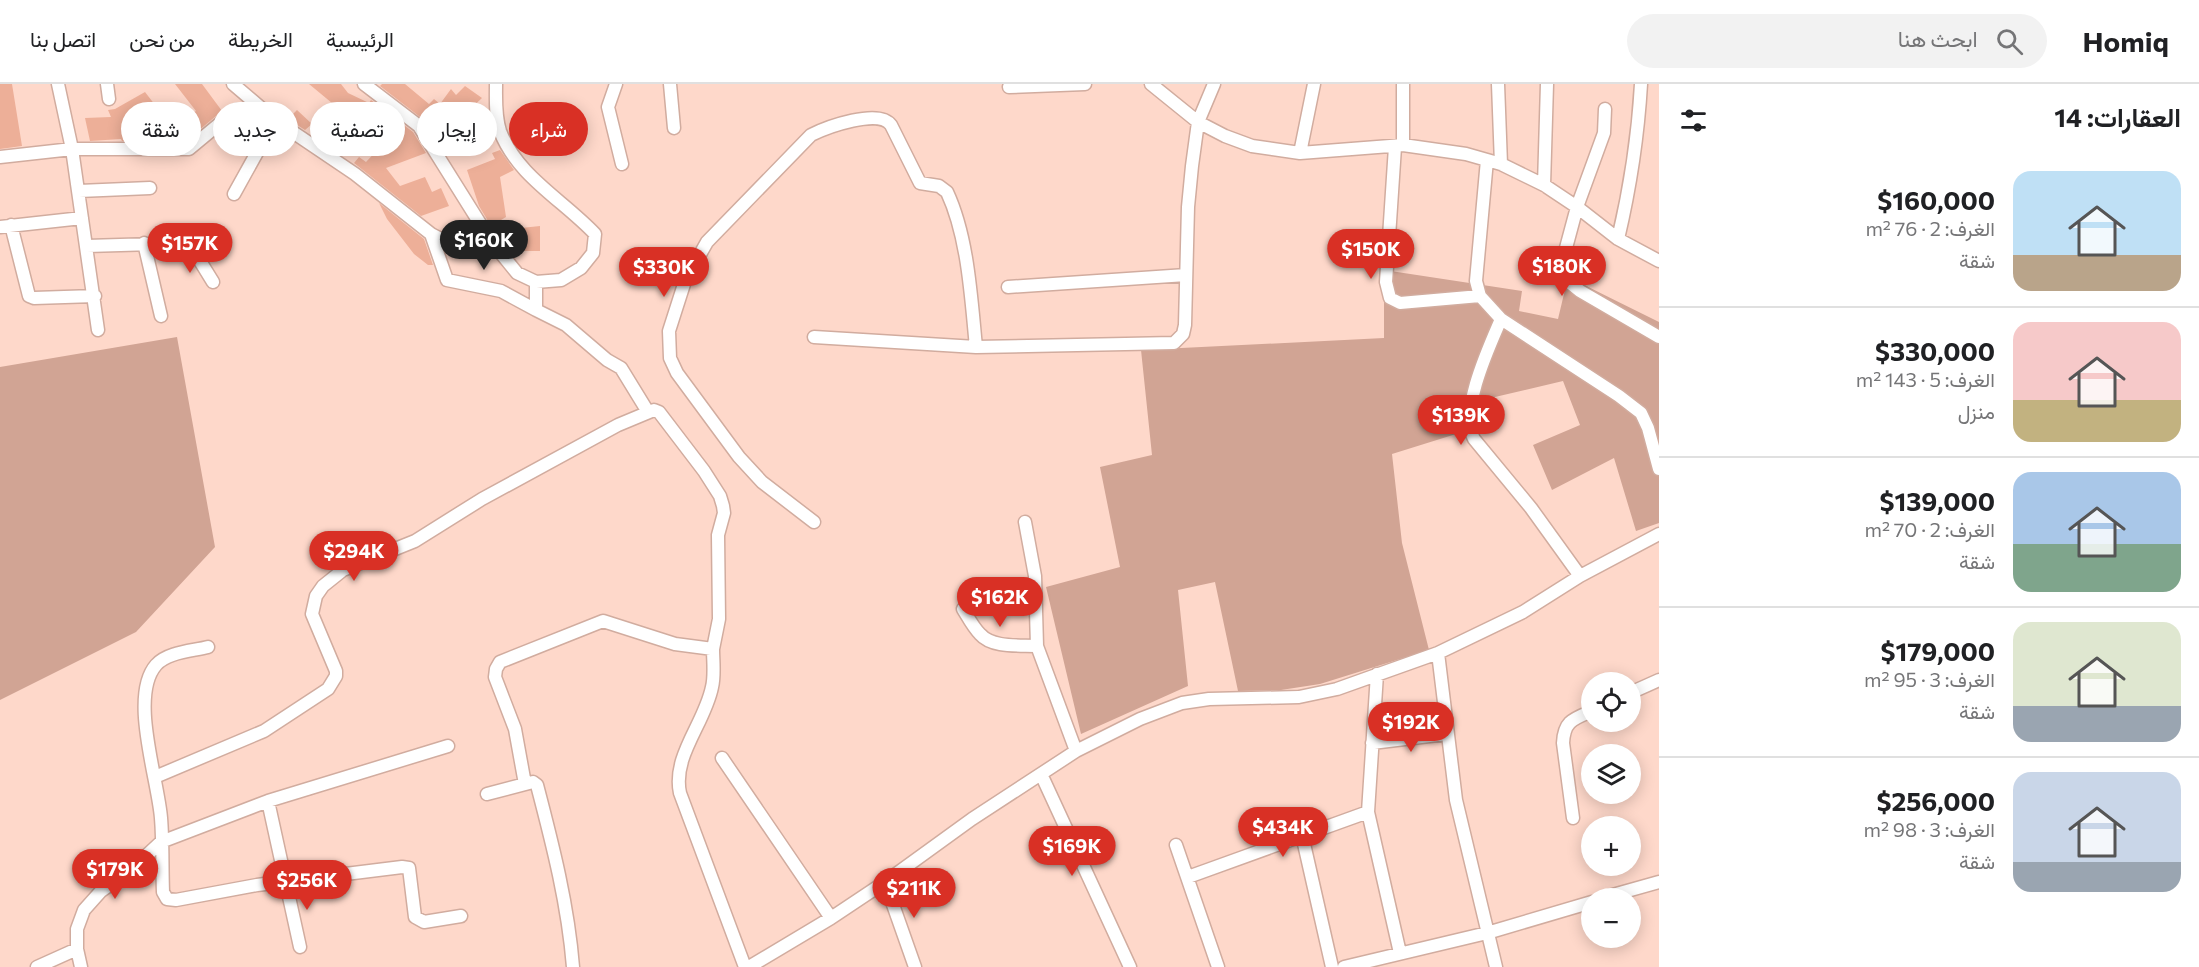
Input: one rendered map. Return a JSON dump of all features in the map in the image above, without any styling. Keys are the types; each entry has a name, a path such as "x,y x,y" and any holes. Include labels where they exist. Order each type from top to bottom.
{"street":[{"path":"58,84 79,191 98,330"},
{"path":"107,84 109,99"},
{"path":"233,84 254,102"},
{"path":"364,84 419,126 491,241 517,273 536,282 561,280 581,268 594,253 595,234 580,218 537,183 511,154 500,130 496,111 496,84"},
{"path":"616,84 608,107 622,164"},
{"path":"670,84 674,128"},
{"path":"1009,87 1085,84"},
{"path":"1150,84 1198,122 1225,136 1252,146 1300,153 1399,146 1466,154 1501,164 1544,185 1618,239 1659,261"},
{"path":"814,337 976,347 1174,343 1184,334 1188,207 1198,122 1214,84"},
{"path":"1300,153 1314,84"},
{"path":"1403,84 1386,282 1390,298 1400,303 1480,296"},
{"path":"1498,84 1501,164"},
{"path":"1544,185 1547,84"},
{"path":"1618,239 1629,193 1640,110 1641,84"},
{"path":"1605,109 1604,133 1577,207 1559,271 1560,276 1580,291 1659,337"},
{"path":"814,522 762,482 739,457 677,373 670,358 668,346 669,331 685,281 707,243 811,135 823,129 872,117 884,119 891,125 920,183 939,186 947,192 961,235 976,347"},
{"path":"0,157 72,149 189,149 213,129"},
{"path":"298,136 355,174 445,242 463,245 491,241"},
{"path":"234,194 255,156"},
{"path":"1487,160 1476,281 1480,296 1501,319 1611,390 1641,413 1648,428 1659,470"},
{"path":"79,191 150,188"},
{"path":"82,218 5,226 29,296 40,298 95,296"},
{"path":"432,234 447,280 501,291 566,326 607,360 621,368 648,412"},
{"path":"144,243 161,316"},
{"path":"87,246 187,243 213,282"},
{"path":"1008,287 1186,275"},
{"path":"536,282 536,310"},
{"path":"1501,319 1478,373 1469,426 1471,434 1531,508 1580,576"},
{"path":"154,777 264,731 328,689 336,676 336,671 314,621 312,607 323,586 343,570 415,541 482,499 618,425 656,409 704,471 720,496 723,506 724,513 718,535 719,619 713,649 713,686 703,716 686,750 678,772 678,782 680,794 747,967 831,918 972,819 1076,751 1140,719 1182,703 1209,699 1299,697 1337,688 1438,653 1523,612 1580,576 1659,534"},
{"path":"1025,522 1035,576 1037,646 1076,751"},
{"path":"963,609 981,636 988,640 999,644 1037,646"},
{"path":"525,784 515,729 495,677 500,662 603,621 675,644 713,649"},
{"path":"208,647 167,657 156,664 148,681 143,708 161,818 163,892 167,899 176,900 285,882 402,867 409,868 415,917 424,922 461,916"},
{"path":"1438,653 1455,800 1496,967"},
{"path":"1377,674 1369,767 1368,812 1400,953"},
{"path":"1641,688 1659,680"},
{"path":"1573,818 1563,732 1568,723 1581,716"},
{"path":"1372,743 1446,734"},
{"path":"81,967 77,949 77,929 84,910 101,891 130,870 161,842 268,801 448,746"},
{"path":"722,758 831,918"},
{"path":"1041,774 1130,967"},
{"path":"487,794 532,782 537,785 562,883 570,924 573,967"},
{"path":"268,801 300,947"},
{"path":"1188,877 1368,812"},
{"path":"1302,835 1332,967"},
{"path":"1176,845 1218,967"},
{"path":"885,882 915,967"},
{"path":"1638,888 1659,882"},
{"path":"1344,967 1487,933 1581,905"},
{"path":"37,967 77,949"}],"shaded area":[{"path":"1384,270 1522,291 1519,311 1558,319 1568,277 1659,322 1659,523 1636,531 1614,458 1552,490 1533,445 1580,425 1563,381 1495,397 1472,429 1392,454 1402,543 1429,650 1320,684 1281,690 1238,691 1215,582 1178,590 1188,686 1081,734 1046,587 1120,567 1100,467 1152,455 1141,350 1384,338"},
{"path":"177,337 215,547 136,632 0,700 0,367"}],"building":[{"path":"0,84 12,84 22,146 0,149"},
{"path":"175,84 202,84 215,102 213,102 213,118 201,128 201,102 189,102"},
{"path":"309,84 341,84 348,93 367,102 331,102"},
{"path":"382,84 405,84 427,102 417,102 417,115 405,105 405,102 401,102 380,86"},
{"path":"465,86 482,98 478,102 441,102 451,89 456,95"},
{"path":"145,92 153,102 127,102"},
{"path":"121,106 121,139 90,141 85,118 111,117 108,110"},
{"path":"298,111 310,122 310,126 305,130 298,125"},
{"path":"405,126 417,138 418,156 386,168 400,186 425,177 432,192 441,188 449,206 421,216 354,163 359,157 366,162 372,156 405,156"},
{"path":"500,150 514,170 500,177 506,217 491,226 479,206 467,170 495,159 494,156 497,156 497,151"},
{"path":"379,203 424,239 433,265 428,265 414,254 387,219"},
{"path":"540,226 540,251 513,251 512,229"}]}
